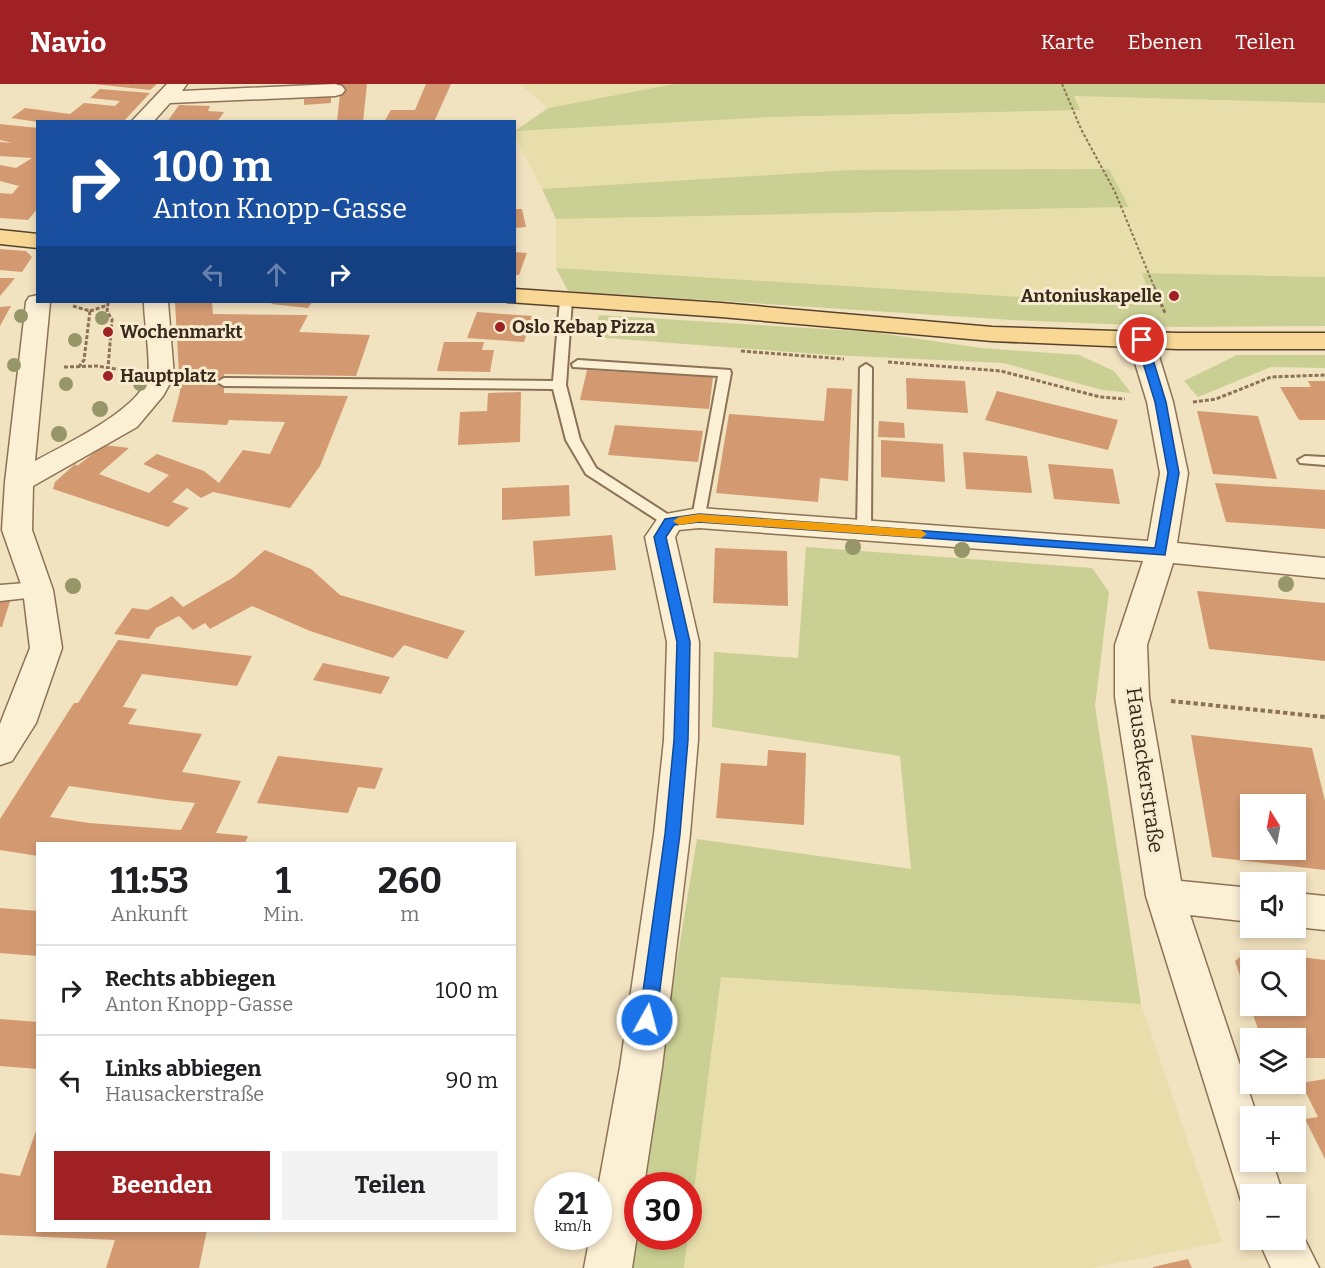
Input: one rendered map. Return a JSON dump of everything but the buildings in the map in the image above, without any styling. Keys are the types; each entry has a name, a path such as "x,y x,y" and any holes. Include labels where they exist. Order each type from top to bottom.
{"main road":[{"path":"0,237 36,240"},
{"path":"516,296 721,310 992,334 1177,341 1325,341"}],"street":[{"path":"143,120 178,84"},
{"path":"163,98 335,90"},
{"path":"0,751 19,723 46,648 38,590 17,530 19,482 38,303"},
{"path":"19,482 127,421 154,390 161,376 156,303"},
{"name":"Hausackerstraße","path":"1142,340 1160,402 1174,473 1161,552 1131,645 1132,697 1165,896 1257,1184"},
{"path":"608,1268 641,1067 672,834 681,740 683,642 660,537 685,520 864,530 1161,552 1325,568"},
{"path":"0,593 38,590"},
{"path":"1165,896 1240,904"},
{"path":"1306,911 1325,913"},
{"path":"1286,1250 1295,1268"}],"lane":[{"path":"566,300 559,385 573,440 591,471 685,520 725,373 578,364"},
{"path":"864,530 866,368"},
{"path":"224,382 559,385"},
{"path":"1305,460 1325,461"}],"path":[{"path":"1062,84 1081,129 1115,192 1177,341"},
{"path":"73,306 90,310 108,303 107,312 112,319 108,368"},
{"path":"78,368 84,360 90,310"},
{"path":"740,351 847,359"},
{"path":"32,356 68,368 108,368 161,376"},
{"path":"882,362 1001,370 1100,397 1160,402 1203,402 1216,399 1271,376 1325,375"},
{"path":"1132,697 1325,717"}],"shaded area":[{"path":"522,84 674,84 548,108 521,85"},
{"path":"1073,96 1325,103 1325,277 1143,273 1154,305 556,268 556,219 1129,207 849,170 542,189 516,139 516,131 772,117 1080,110"},
{"path":"721,977 1141,1004 1222,1242 1091,1268 684,1268 686,1250 702,1250 702,1172 696,1172"}],"green space":[{"path":"674,84 1325,84 1325,103 1074,96 1080,110 772,117 516,131 548,108"},
{"path":"1109,169 1129,207 556,219 542,189 849,170"},
{"path":"556,268 1153,305 1142,273 1325,277 1325,326 1178,327 1012,320 568,291"},
{"path":"599,315 872,332 981,348 1079,355 1114,371 1131,393 1102,390 1003,363 830,355 593,337"},
{"path":"1237,355 1325,355 1325,368 1271,367 1198,397 1184,381"},
{"path":"806,547 1092,568 1109,592 1095,706 1141,1004 721,977 696,1172 642,1172 697,839 911,869 900,756 712,727 714,652 798,658"},
{"path":"630,1250 686,1250 684,1268 627,1268"}],"slow traffic":[{"path":"679,521 699,518 921,534"}],"place":[{"name":"Antoniuskapelle","path":"1174,296"},
{"name":"Oslo Kebap Pizza","path":"500,327"},
{"name":"Wochenmarkt","path":"108,332"},
{"name":"Hauptplatz","path":"108,376"}],"route":[{"path":"647,1020 672,834 681,740 683,642 660,537 670,522 699,518 1161,552 1174,473 1160,402 1142,340"}]}
